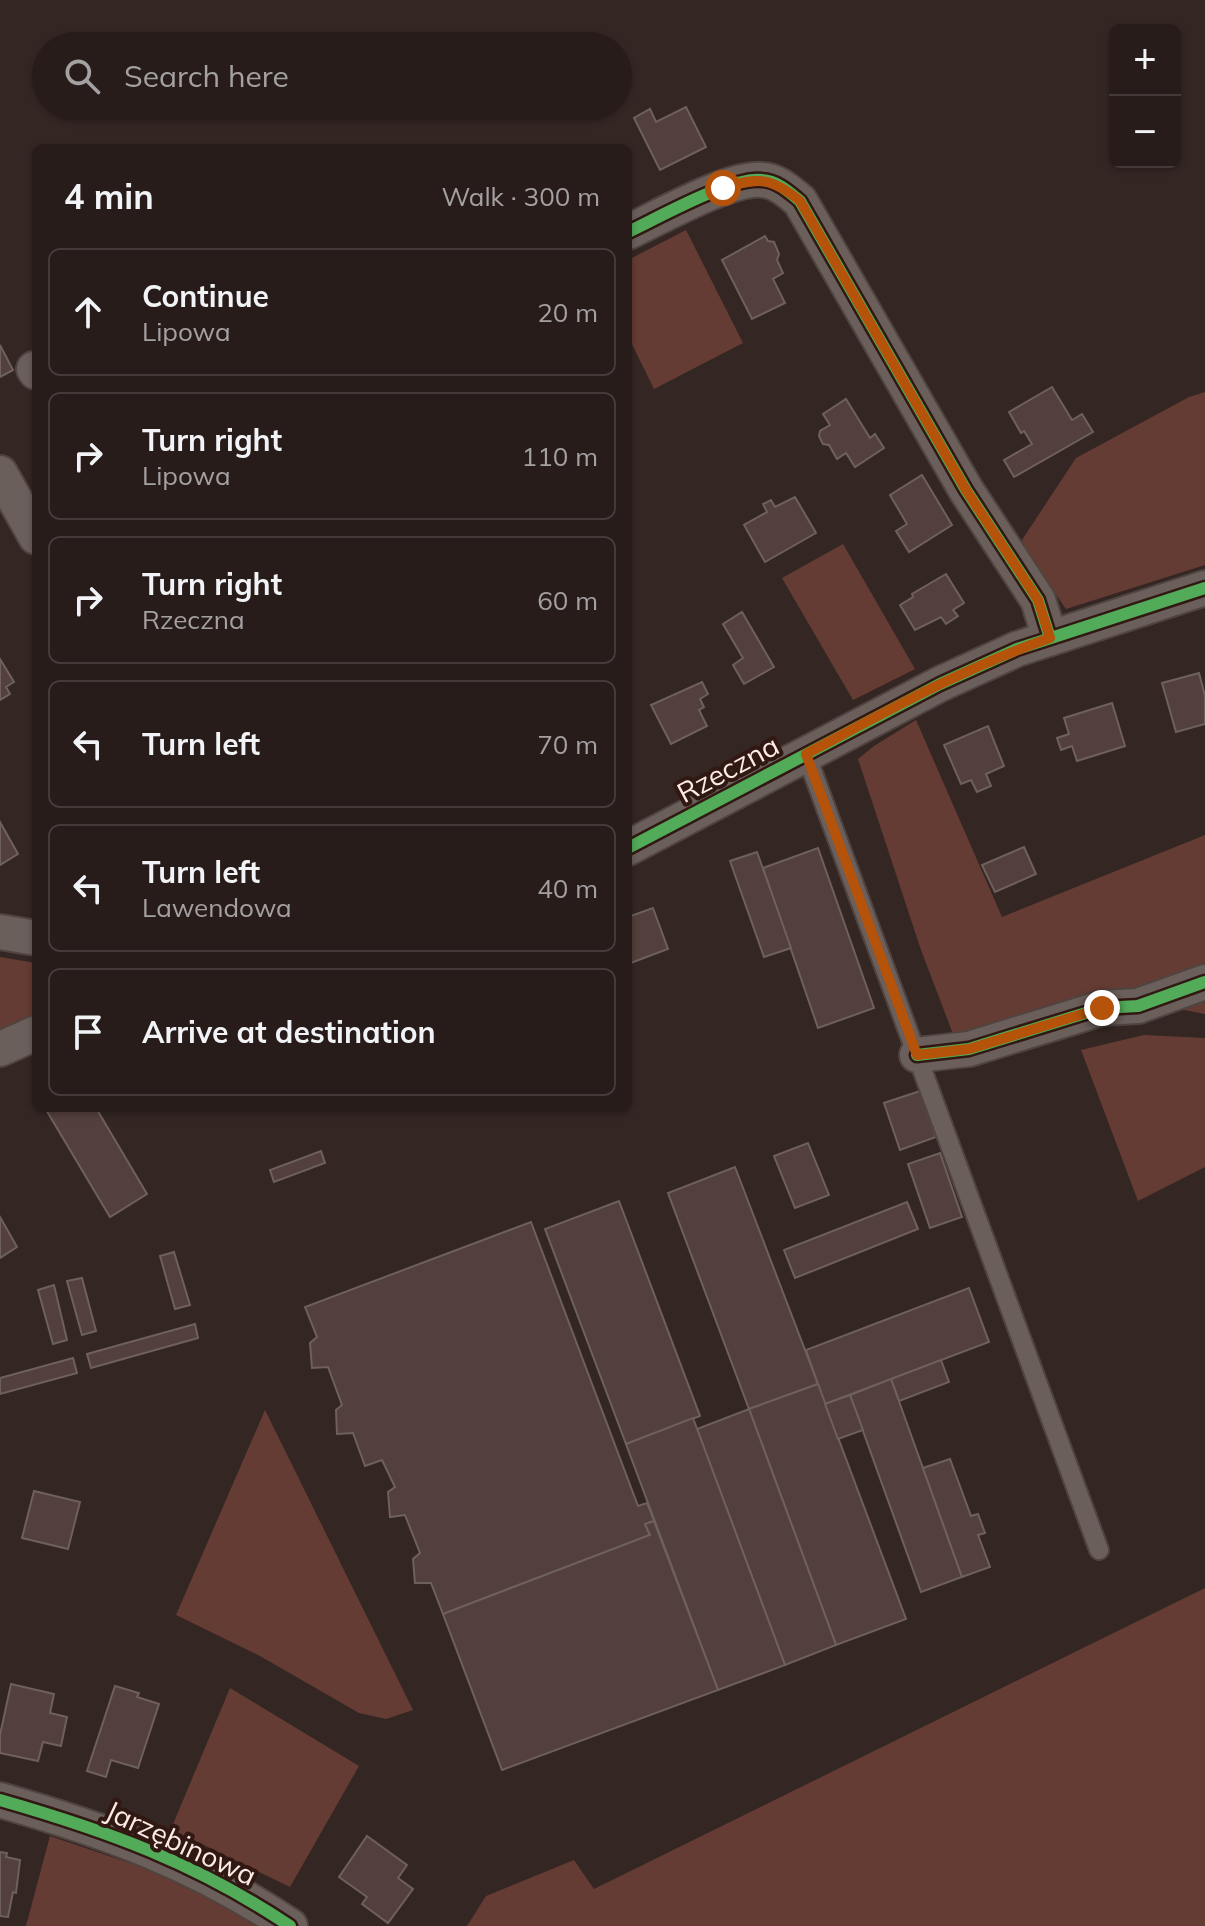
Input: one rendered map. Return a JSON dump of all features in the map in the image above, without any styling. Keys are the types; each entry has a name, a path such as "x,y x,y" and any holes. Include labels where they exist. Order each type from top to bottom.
{"street":[{"path":"632,230 742,182 762,179 782,186 800,201 966,490 1038,600 1050,638"},
{"path":"0,473 32,530"},
{"name":"Rzeczna","path":"632,846 940,684 1017,649 1205,588"},
{"path":"0,932 32,937"},
{"path":"917,1055 969,1049 1102,1008 1138,1006 1205,982"},
{"path":"0,1049 32,1035"},
{"name":"Jarzębinowa","path":"0,1800 87,1825 159,1853 226,1887 290,1926"}],"lane":[{"path":"806,754 1099,1550"}],"shaded area":[{"path":"686,230 743,343 654,389 632,344 632,258"},
{"path":"1205,392 1205,565 1066,609 1020,543 1076,458 1189,397"},
{"path":"843,544 915,669 853,700 782,578"},
{"path":"916,720 1002,917 1205,835 1205,1014 1131,1000 953,1034 921,950 858,759"},
{"path":"0,957 32,962 32,1024 0,1037"},
{"path":"1144,1035 1205,1038 1205,1167 1138,1201 1081,1050"},
{"path":"265,1410 413,1710 386,1719 359,1713 260,1656 176,1615"},
{"path":"1205,1588 1205,1926 467,1926 486,1896 574,1860 594,1889"},
{"path":"230,1688 359,1766 290,1887 171,1829"},
{"path":"50,1836 156,1872 265,1926 26,1926"}],"building":[{"path":"686,107 706,147 660,170 634,118 650,109 656,122"},
{"path":"765,236 768,241 774,242 779,254 777,260 783,273 773,279 785,303 752,319 722,260"},
{"path":"0,345 13,370 0,377"},
{"path":"1052,387 1072,420 1082,414 1093,432 1014,477 1004,460 1032,444 1024,431 1021,433 1009,412"},
{"path":"846,399 870,438 875,434 884,448 855,467 846,453 837,459 819,436 820,431 830,425 823,414"},
{"path":"922,475 952,525 909,552 896,531 907,524 890,495"},
{"path":"795,497 816,533 765,562 744,525 767,512 763,504 771,500 775,507"},
{"path":"946,574 964,603 953,610 958,616 946,624 941,617 915,630 900,605 913,597 912,594"},
{"path":"742,612 774,667 744,684 733,665 743,658 723,624"},
{"path":"0,659 14,682 6,687 10,694 0,700"},
{"path":"1199,673 1205,696 1205,724 1176,732 1162,683"},
{"path":"702,682 708,694 700,699 704,707 699,710 707,726 671,744 651,705"},
{"path":"1112,703 1125,746 1077,761 1072,746 1061,750 1057,738 1069,734 1064,718"},
{"path":"988,726 1004,766 986,774 991,786 977,792 971,780 961,784 944,745"},
{"path":"0,822 18,854 0,865"},
{"path":"1024,847 1036,874 995,892 982,865"},
{"path":"818,848 874,1008 818,1028 763,868"},
{"path":"757,852 791,948 764,957 730,861"},
{"path":"653,908 668,949 632,962 632,916"},
{"path":"920,1091 936,1137 900,1150 884,1103"},
{"path":"47,1112 98,1112 147,1194 110,1217"},
{"path":"808,1143 829,1195 795,1208 774,1156"},
{"path":"321,1151 325,1163 274,1182 270,1170"},
{"path":"940,1153 962,1217 930,1228 908,1164"},
{"path":"735,1167 818,1384 749,1409 668,1193"},
{"path":"619,1201 700,1416 626,1444 545,1229"},
{"path":"907,1202 918,1229 795,1278 784,1250"},
{"path":"0,1217 17,1247 0,1258"},
{"path":"531,1222 638,1506 647,1503 654,1521 645,1524 650,1535 443,1614 431,1583 415,1583 413,1559 420,1553 405,1515 390,1517 388,1492 395,1487 382,1460 365,1466 353,1433 337,1434 336,1410 342,1405 328,1367 312,1368 310,1343 317,1337 305,1307"},
{"path":"174,1252 190,1305 175,1309 160,1256"},
{"path":"82,1278 96,1331 82,1335 67,1281"},
{"path":"54,1285 67,1340 53,1344 38,1290"},
{"path":"969,1288 989,1342 825,1404 806,1350"},
{"path":"195,1324 198,1338 91,1368 87,1354"},
{"path":"73,1358 77,1373 0,1394 0,1378"},
{"path":"941,1360 949,1382 899,1401 891,1379"},
{"path":"891,1379 962,1577 921,1592 850,1395"},
{"path":"818,1384 906,1619 836,1645 749,1409"},
{"path":"850,1395 863,1430 838,1439 825,1404"},
{"path":"749,1409 836,1645 785,1665 697,1429"},
{"path":"693,1418 785,1665 718,1690 626,1444"},
{"path":"950,1459 971,1516 978,1514 985,1533 978,1535 990,1567 962,1577 923,1468"},
{"path":"34,1491 80,1502 68,1549 22,1538"},
{"path":"654,1521 718,1690 502,1770 443,1614 650,1535 645,1524"},
{"path":"11,1684 54,1694 50,1713 67,1717 61,1746 43,1742 38,1761 0,1753 0,1735"},
{"path":"115,1686 139,1693 137,1697 159,1704 138,1768 111,1760 106,1777 87,1771"},
{"path":"367,1836 407,1865 398,1878 413,1889 388,1923 362,1904 367,1897 339,1877"},
{"path":"0,1852 7,1853 6,1857 20,1860 16,1893 13,1892 8,1917 0,1916"}],"cycle path":[{"path":"632,230 714,191 749,181 773,182 800,201 966,490 1038,600 1050,638"},
{"path":"632,846 940,684 1017,649 1205,588"},
{"path":"917,1055 969,1049 1102,1008 1138,1006 1205,982"},
{"path":"0,1800 150,1851 220,1884 290,1926"}],"route":[{"path":"723,188 762,179 782,186 800,201 911,398 966,490 1038,600 1050,638 1017,649 940,684 806,754 917,1055 969,1049 1102,1008"}]}
